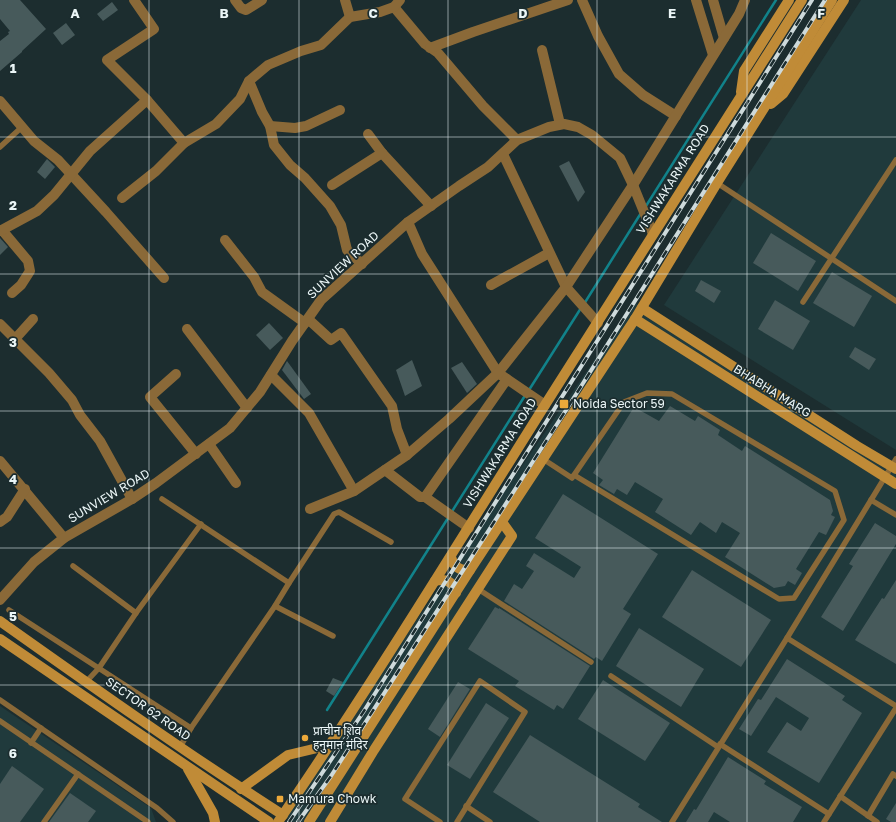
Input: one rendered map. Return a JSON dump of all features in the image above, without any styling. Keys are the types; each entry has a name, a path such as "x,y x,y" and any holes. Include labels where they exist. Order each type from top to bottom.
{"main road":[{"path":"741,96 744,71 789,0"},
{"name":"VISHWAKARMA ROAD","path":"280,819 451,557 545,405 802,0"},
{"path":"309,822 470,570 642,308 717,183 832,0"},
{"path":"764,110 783,94 844,0"},
{"name":"BHABHA MARG","path":"642,308 857,446 894,465"},
{"name":"BHABHA MARG","path":"635,319 896,484"},
{"path":"666,339 673,328"},
{"path":"330,822 374,750 512,536 502,522"},
{"path":"451,557 452,563 458,568 470,570"},
{"path":"436,580 442,579 449,581 455,587 456,593"},
{"name":"SECTOR 62 ROAD","path":"0,620 86,682 241,788 280,819"},
{"path":"438,620 450,633"},
{"name":"SECTOR 62 ROAD","path":"0,639 269,822"},
{"path":"360,742 374,750"},
{"path":"241,788 288,755 330,744"},
{"path":"186,766 213,813 215,822"}],"street":[{"path":"134,0 154,29 107,60 148,100 184,143"},
{"path":"235,0 241,8 246,10 262,0"},
{"path":"344,0 350,17"},
{"path":"430,48 568,0"},
{"path":"582,0 598,36 619,74 643,94 676,116"},
{"path":"696,0 713,55"},
{"path":"713,0 724,38"},
{"path":"310,510 354,491 407,455 449,419 498,373 566,287 633,185 739,14 745,0"},
{"path":"122,198 156,171 184,143 216,124 240,99 249,81 268,65 301,50 321,45 350,17 380,12 397,3 425,44 438,53 483,106 517,140"},
{"path":"542,50 560,124"},
{"path":"249,81 270,126 274,145 290,165 305,178 330,206 341,225 347,250 362,264"},
{"path":"12,293 21,285 30,271 28,261 1,230 37,211 54,195 90,151 148,100"},
{"path":"0,101 34,141 58,160 71,174 164,278"},
{"path":"270,126 295,128 306,126 340,110"},
{"name":"SUNVIEW ROAD","path":"0,600 34,562 64,538 132,498 196,454 230,428 260,392 321,300 408,222 458,186 488,167 517,140 560,124 578,127 592,135 620,158 653,234"},
{"path":"368,134 382,153 431,206"},
{"path":"332,185 382,153"},
{"path":"502,154 566,287 598,323"},
{"path":"408,222 422,254 498,373 545,405"},
{"path":"225,240 254,278 262,292 306,321 331,340 341,333 392,406 397,429 407,455"},
{"path":"491,285 549,253"},
{"path":"15,339 33,319"},
{"path":"0,324 49,372 72,400 80,415 100,441 132,498"},
{"path":"187,329 247,408"},
{"path":"176,374 150,397 196,454"},
{"path":"271,375 309,412 354,491"},
{"path":"426,497 507,379"},
{"path":"208,444 236,483"},
{"path":"0,460 64,538"},
{"path":"385,470 420,498 426,497 469,528"},
{"path":"0,522 7,517 25,489"}],"lane":[{"path":"0,146 22,126"},
{"path":"803,302 896,160"},
{"path":"717,183 896,301"},
{"path":"543,459 572,478 574,475 624,402 647,393 672,394 835,491 844,520 794,598 779,599 574,475"},
{"path":"672,822 885,477 894,465"},
{"path":"162,499 289,583"},
{"path":"871,500 896,515"},
{"path":"180,747 191,728 275,606 334,514 339,512 391,542"},
{"path":"86,682 99,668 136,613 201,524"},
{"path":"73,566 136,613"},
{"path":"478,589 591,662"},
{"path":"275,606 334,636"},
{"path":"10,610 191,728"},
{"path":"787,638 896,707 824,822"},
{"path":"611,676 828,814"},
{"path":"440,822 405,799 480,681 525,712 456,822"},
{"path":"0,700 157,808 173,822"},
{"path":"0,721 148,822"},
{"path":"31,743 41,728"},
{"path":"868,816 894,775 896,767"},
{"path":"44,822 78,774"},
{"path":"840,796 877,822"},
{"path":"466,806 490,822"}],"shaded area":[{"path":"861,0 896,0 896,450 664,305"},
{"path":"634,302 896,468 896,822 293,822 283,815"},
{"path":"0,706 151,808 156,822 0,822"}],"building":[{"path":"0,0 20,0 46,29 0,71 0,41 9,34 8,32 10,31 0,19"},
{"path":"112,2 118,10 103,21 97,14"},
{"path":"66,23 75,35 62,45 53,33"},
{"path":"47,159 55,167 45,179 37,172"},
{"path":"569,161 585,192 578,202 559,166"},
{"path":"771,233 816,261 798,291 753,263"},
{"path":"0,238 8,247 0,255"},
{"path":"832,272 872,296 854,327 813,303"},
{"path":"701,280 721,291 714,303 695,291"},
{"path":"775,300 810,321 793,350 758,329"},
{"path":"269,323 283,338 270,350 256,335"},
{"path":"855,347 876,359 869,370 849,357"},
{"path":"412,360 422,386 405,396 396,370"},
{"path":"287,361 311,394 304,399 282,370"},
{"path":"462,362 477,384 467,393 451,368"},
{"path":"670,406 695,421 698,416 720,430 718,435 742,451 745,446 830,500 833,511 831,515 835,517 826,535 819,532 796,569 802,573 795,585 788,581 785,586 774,588 725,557 740,533 722,522 716,533 700,522 691,535 655,512 663,499 635,482 627,495 617,489 614,494 599,485 603,480 593,473 634,407 659,421"},
{"path":"563,494 658,554 623,609 631,614 602,661 596,657 594,659 504,601 514,584 522,589 534,571 526,566 534,553 574,578 581,567 535,538"},
{"path":"875,523 896,536 896,544 843,631 821,617 853,566 849,564"},
{"path":"692,570 771,620 741,667 662,617"},
{"path":"896,580 896,664 855,640 882,598 884,599"},
{"path":"495,607 499,608 590,666 563,709 557,705 554,710 515,686 519,681 468,649"},
{"path":"639,628 704,669 681,707 616,666"},
{"path":"787,659 845,696 842,700 862,713 819,783 767,752 787,722 801,731 809,718 776,697 751,736 739,729 758,699 761,700"},
{"path":"333,678 343,682 334,696 326,691"},
{"path":"603,680 670,723 645,761 578,719"},
{"path":"458,682 470,689 440,737 428,729"},
{"path":"486,703 509,718 470,779 447,765"},
{"path":"530,735 640,804 638,807 662,822 540,822 493,792"},
{"path":"728,757 766,781 764,784 802,807 793,822 730,822 714,812 708,822 686,822 694,809 696,810"},
{"path":"12,766 44,789 20,822 0,822 0,784"},
{"path":"70,793 96,811 88,822 49,822"},
{"path":"896,803 896,822 891,822 886,819"}],"waterway":[{"path":"646,206 776,0"},
{"path":"584,304 641,213"},
{"path":"529,390 581,308"},
{"path":"451,513 526,394"},
{"path":"327,710 448,518"}],"railway":[{"path":"289,822 364,711 812,0"},
{"path":"298,822 331,776 568,407 825,0"}],"place":[{"name":"Noida Sector 59","path":"564,404"},
{"name":"प्राचीन शिव हनुमान मंदिर","path":"305,738"},
{"name":"Mamura Chowk","path":"280,799"}]}
